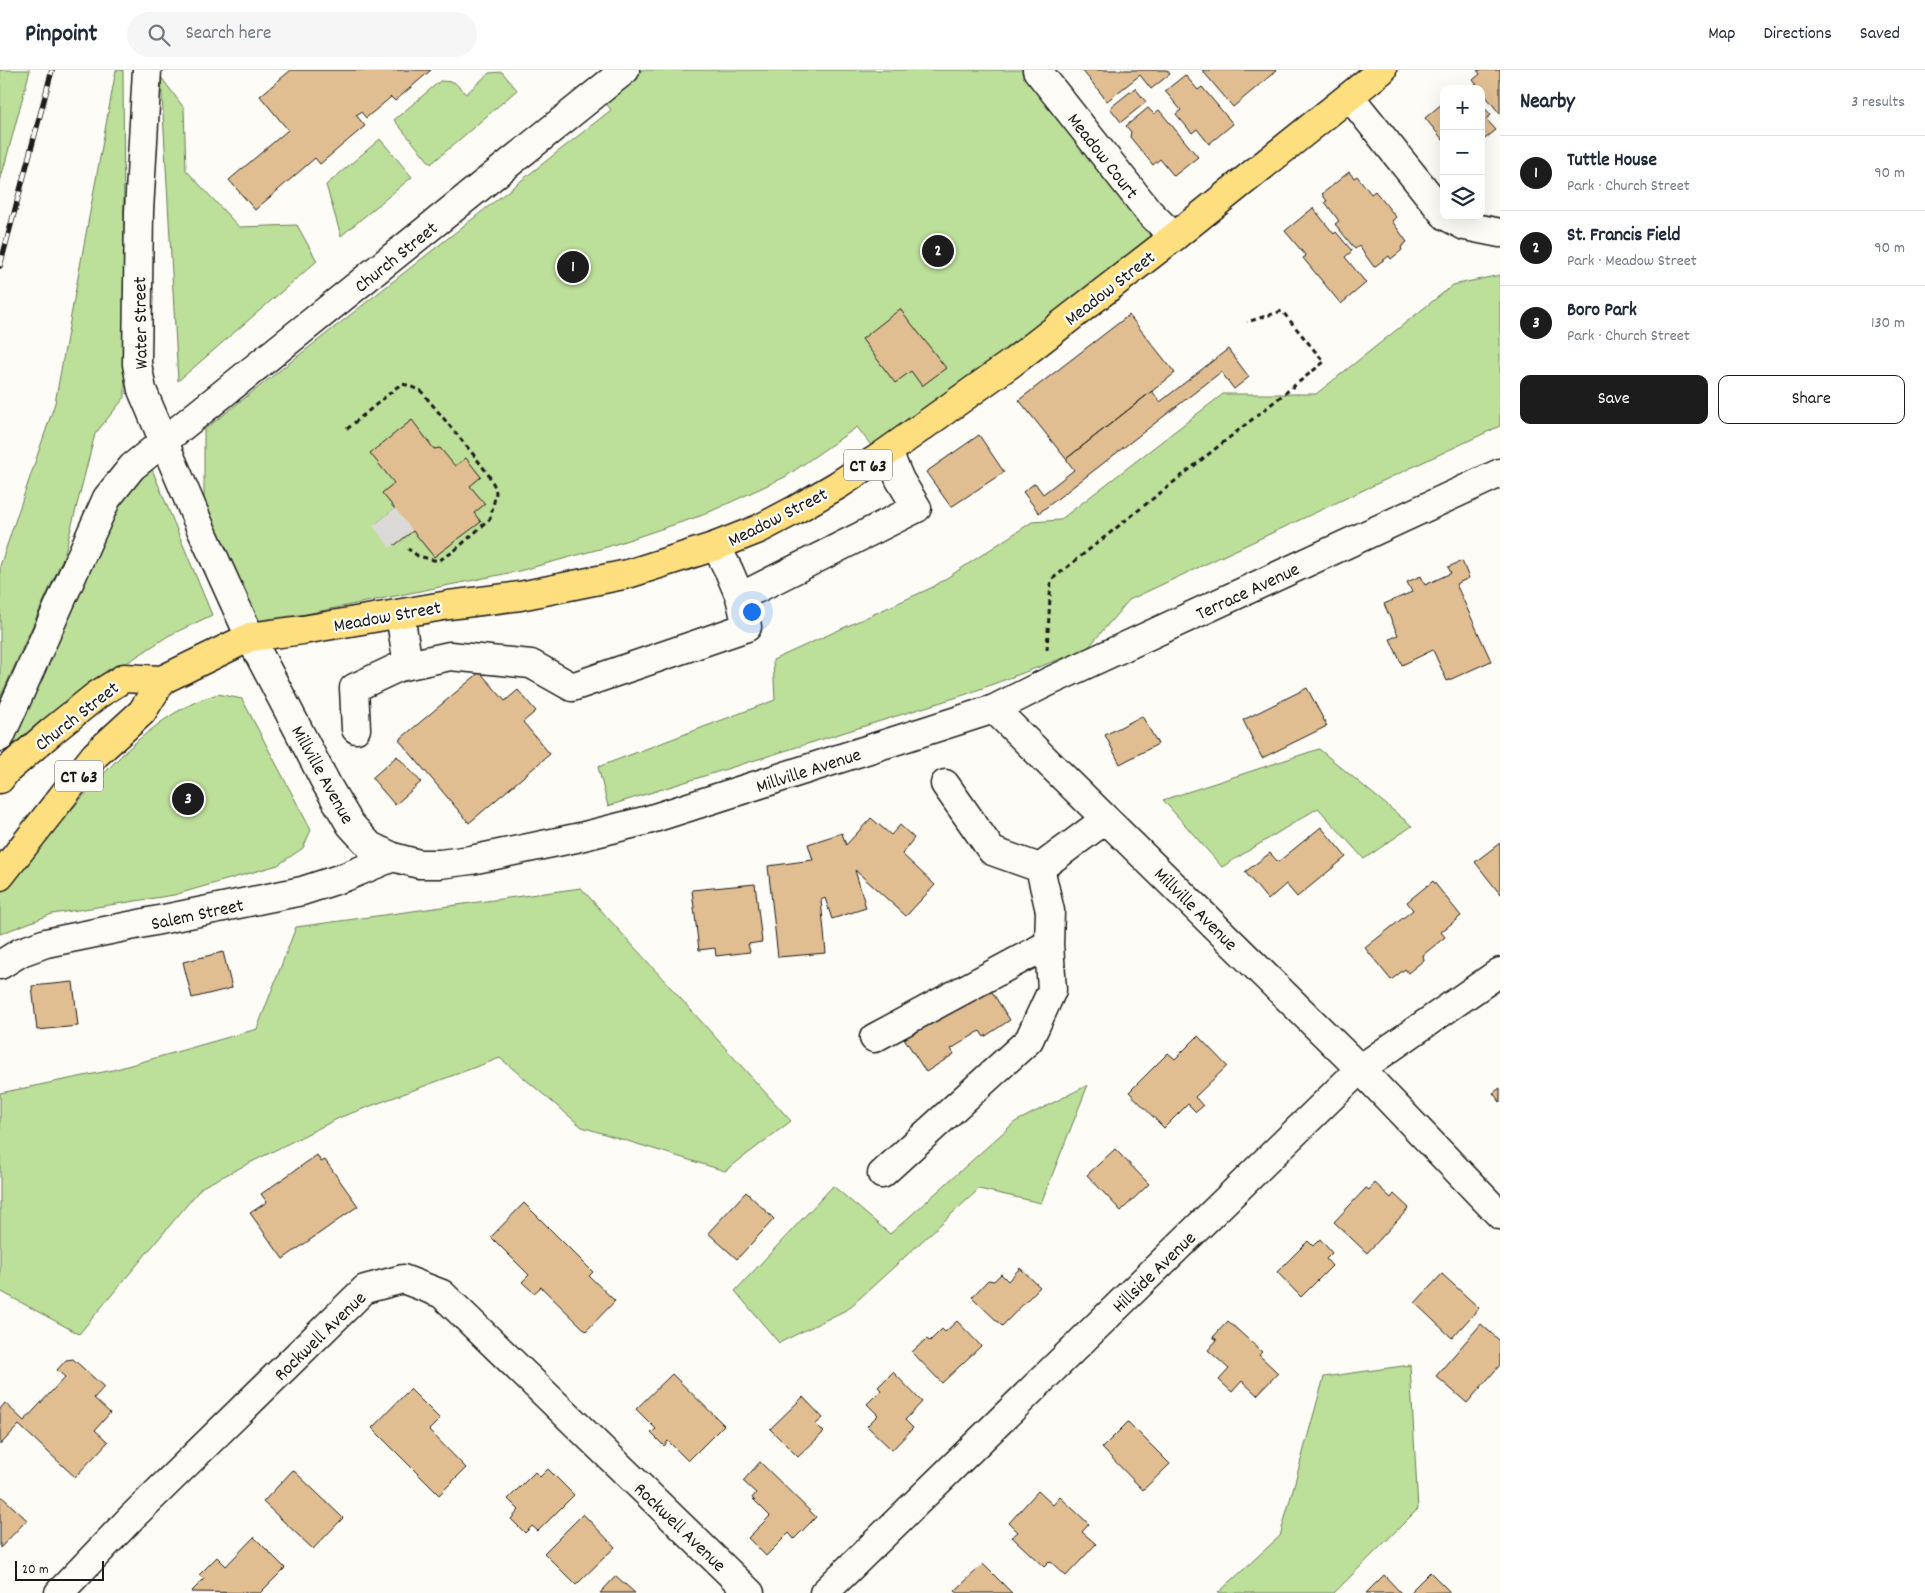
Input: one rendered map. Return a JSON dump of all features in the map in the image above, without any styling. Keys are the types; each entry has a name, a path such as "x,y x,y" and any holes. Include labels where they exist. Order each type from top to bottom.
{"main road":[{"name":"Meadow Street","path":"250,637 449,605 520,596 610,577 716,546 758,529 838,485 888,452 1013,362 1174,237 1382,70"},
{"name":"Church Street","path":"0,779 6,771 51,732 97,695 124,678 162,680 250,637"},
{"name":"Church Street","path":"0,876 95,755 142,712 162,680"}],"street":[{"name":"Water Street","path":"147,70 139,211 137,364 142,390 163,440"},
{"name":"Church Street","path":"163,440 252,371 625,70"},
{"name":"Meadow Court","path":"1037,70 1149,212 1174,237"},
{"path":"1350,97 1440,209"},
{"path":"1454,220 1465,226 1500,233"},
{"name":"Millville Avenue","path":"163,440 250,637 327,785 350,824 370,846 393,857 419,864 440,864 471,860 576,838 648,820 994,709 1360,1069 1500,1214"},
{"path":"0,737 107,498 132,467 163,440"},
{"path":"740,597 917,508 900,480 888,452"},
{"name":"Terrace Avenue","path":"994,709 1046,683 1500,473"},
{"path":"356,729 354,688 400,667 450,656 531,664 572,686 747,627 740,597 716,546"},
{"path":"400,614 408,665"},
{"path":"945,784 992,851 1040,868"},
{"path":"1040,868 1106,819"},
{"name":"Salem Street","path":"0,965 21,952 46,943 302,891 345,877 393,857"},
{"path":"882,1174 1029,1040 1052,990 1049,944 1050,911 1040,868"},
{"path":"874,1038 1049,944"},
{"name":"Hillside Avenue","path":"824,1593 1360,1069 1500,972"},
{"name":"Rockwell Avenue","path":"59,1593 139,1510 365,1289 403,1279 442,1294 750,1593"}],"path":[{"path":"1046,683 1051,580 1324,362 1282,311 1247,322"},
{"path":"347,429 397,387 402,384 407,385 421,392 473,454 492,480 496,494 490,519 452,552 438,561 418,556 408,548"}],"green space":[{"path":"0,70 30,70 0,182"},
{"path":"116,70 123,70 125,397 95,434 64,556 0,698 0,566 55,403"},
{"path":"611,70 1040,70 1174,237 880,457 857,427 785,477 703,515 607,547 519,571 306,614 253,621 204,513 204,430 611,110 592,85"},
{"path":"502,72 517,90 431,164 394,120 440,81 454,82 466,94 489,73"},
{"path":"161,77 184,108 186,170 239,227 297,225 317,261 178,381"},
{"path":"380,139 412,177 341,236 326,185"},
{"path":"1500,275 1500,426 1129,600 1087,649 964,695 608,806 598,767 775,700 773,660 933,587 1032,522 1060,520 1223,394 1316,394 1453,285"},
{"path":"149,462 212,615 168,636 69,701 6,752 126,484"},
{"path":"218,694 242,699 311,830 303,848 278,865 174,895 52,914 0,934 0,891 98,779 153,728 195,702"},
{"path":"1319,749 1412,826 1364,859 1318,808 1222,867 1163,800"},
{"path":"581,888 791,1121 725,1171 582,1127 500,1058 341,1117 202,1187 79,1334 0,1291 0,1093 113,1070 257,1029 296,927"},
{"path":"1088,1085 1041,1203 979,1189 848,1309 779,1343 735,1291 833,1186 890,1234 1015,1122"},
{"path":"1410,1365 1418,1509 1334,1593 1218,1593 1280,1536 1324,1377"}],"building":[{"path":"291,70 431,70 395,101 391,97 366,118 361,112 356,115 365,126 320,164 315,158 255,210 229,180 288,130 260,96"},
{"path":"1082,70 1167,70 1170,74 1151,89 1140,75 1107,101"},
{"path":"1202,70 1277,70 1233,107"},
{"path":"1477,70 1500,70 1500,114 1485,95 1485,85 1477,85 1473,80 1480,74"},
{"path":"1185,75 1198,90 1202,87 1233,124 1209,144 1197,129 1192,133 1176,114 1181,110 1165,91"},
{"path":"1135,88 1146,102 1121,122 1110,108"},
{"path":"1440,105 1440,136 1425,118"},
{"path":"1148,108 1154,114 1159,110 1198,157 1174,176 1160,159 1153,165 1130,137 1131,132 1126,126"},
{"path":"1485,108 1491,115 1486,119 1496,130 1485,139"},
{"path":"1349,172 1354,178 1357,176 1371,194 1375,191 1396,217 1392,221 1407,242 1401,247 1402,250 1391,259 1389,256 1374,267 1359,246 1355,249 1335,224 1339,221 1325,202 1327,201 1322,194"},
{"path":"1313,208 1334,234 1336,232 1352,251 1345,257 1366,283 1341,304 1303,258 1306,256 1285,231"},
{"path":"900,309 946,368 922,386 911,371 895,383 862,339"},
{"path":"1129,315 1175,373 1066,459 1019,400"},
{"path":"1228,349 1249,377 1234,389 1221,372 1039,513 1023,492 1035,483 1043,494 1074,470 1066,459 1152,391 1160,402"},
{"path":"412,420 434,449 440,448 455,466 466,458 481,477 470,486 485,504 474,513 481,522 434,557 413,531 395,545 377,523 395,509 382,493 394,483 370,453"},
{"path":"979,435 1004,472 951,507 926,472"},
{"path":"1462,561 1469,578 1456,584 1491,661 1447,681 1433,650 1402,665 1390,639 1398,635 1384,604 1412,592 1407,582 1421,576 1425,585 1451,573 1448,567"},
{"path":"480,672 505,701 518,690 536,711 523,722 550,754 469,823 399,740"},
{"path":"1307,688 1327,726 1262,758 1243,720"},
{"path":"1142,716 1158,744 1120,764 1105,735"},
{"path":"397,756 421,782 395,805 372,778"},
{"path":"871,818 891,835 900,825 914,838 902,854 935,885 906,916 855,870 866,908 832,919 825,898 821,900 826,953 778,957 768,866 813,860 808,844 842,833 846,845"},
{"path":"1321,827 1346,857 1297,897 1286,884 1268,900 1245,872 1270,853 1278,862"},
{"path":"1500,843 1500,894 1475,862"},
{"path":"1433,881 1461,916 1441,932 1445,937 1423,955 1424,960 1408,973 1405,969 1391,980 1365,948 1413,910 1407,902"},
{"path":"755,884 762,942 748,944 750,952 716,956 715,948 699,950 692,890"},
{"path":"223,952 232,988 192,998 183,962"},
{"path":"985,981 1010,1020 984,1037 980,1031 951,1049 954,1054 926,1072 902,1035"},
{"path":"73,982 78,1026 37,1030 32,986"},
{"path":"1198,1036 1227,1066 1195,1097 1203,1106 1196,1112 1188,1104 1164,1128 1129,1092 1168,1053 1175,1059"},
{"path":"1500,1088 1500,1102 1493,1093"},
{"path":"1115,1149 1149,1184 1121,1211 1087,1175"},
{"path":"317,1155 321,1162 325,1160 358,1206 283,1259 250,1213 267,1202 261,1194"},
{"path":"1375,1183 1391,1198 1394,1194 1409,1208 1367,1253 1334,1222 1366,1188 1369,1190"},
{"path":"746,1192 774,1219 737,1259 708,1233"},
{"path":"524,1203 593,1272 589,1276 615,1301 586,1331 541,1287 534,1293 522,1282 529,1275 491,1237"},
{"path":"1320,1239 1332,1253 1326,1259 1332,1266 1301,1297 1277,1272 1308,1241 1313,1246"},
{"path":"1020,1268 1040,1287 1002,1326 972,1297 988,1280 994,1281 1001,1274 1008,1281"},
{"path":"1442,1274 1479,1308 1452,1338 1415,1303"},
{"path":"957,1321 981,1346 942,1383 912,1352 926,1339 930,1341 942,1329 945,1332"},
{"path":"1228,1321 1262,1352 1259,1355 1278,1373 1257,1395 1242,1381 1232,1392 1219,1380 1229,1369 1208,1350 1217,1340 1213,1337"},
{"path":"1481,1324 1500,1341 1500,1365 1467,1403 1436,1376"},
{"path":"73,1359 104,1387 94,1398 110,1413 95,1430 108,1442 75,1477 19,1425 0,1445 0,1409 5,1403 24,1421 65,1377 57,1370 66,1360"},
{"path":"893,1372 922,1402 905,1420 913,1428 892,1450 867,1426 878,1415 867,1404 881,1390 878,1387"},
{"path":"672,1374 724,1425 688,1461 668,1441 664,1446 651,1433 656,1429 636,1409"},
{"path":"410,1389 440,1419 429,1430 466,1468 439,1495 372,1428"},
{"path":"803,1397 823,1418 816,1424 824,1432 798,1457 770,1429"},
{"path":"1128,1422 1170,1464 1143,1490 1102,1448"},
{"path":"760,1462 816,1517 794,1539 789,1533 766,1556 748,1538 770,1516 752,1498 756,1493 743,1481"},
{"path":"548,1469 574,1495 538,1531 532,1526 525,1533 511,1519 519,1510 508,1499 535,1472 540,1477"},
{"path":"293,1470 343,1518 313,1549 263,1502"},
{"path":"1038,1491 1053,1505 1060,1497 1089,1524 1082,1532 1096,1544 1066,1576 1050,1561 1044,1567 1012,1537 1018,1532 1009,1523"},
{"path":"0,1495 27,1520 0,1548"},
{"path":"583,1514 615,1547 576,1585 544,1553"},
{"path":"254,1537 285,1568 260,1593 191,1592 204,1579 199,1575 217,1557 226,1566"},
{"path":"983,1564 1012,1593 958,1593 955,1591"},
{"path":"1430,1572 1450,1592 1409,1593"},
{"path":"1384,1575 1401,1593 1366,1593"},
{"path":"616,1576 635,1593 600,1593"}],"tunnel":[{"path":"384,517 402,540"}],"railway":[{"path":"0,266 52,70"}],"place":[{"name":"St. Francis Field","path":"938,251"},
{"name":"Tuttle House","path":"573,267"},
{"name":"Boro Park","path":"188,799"}]}
